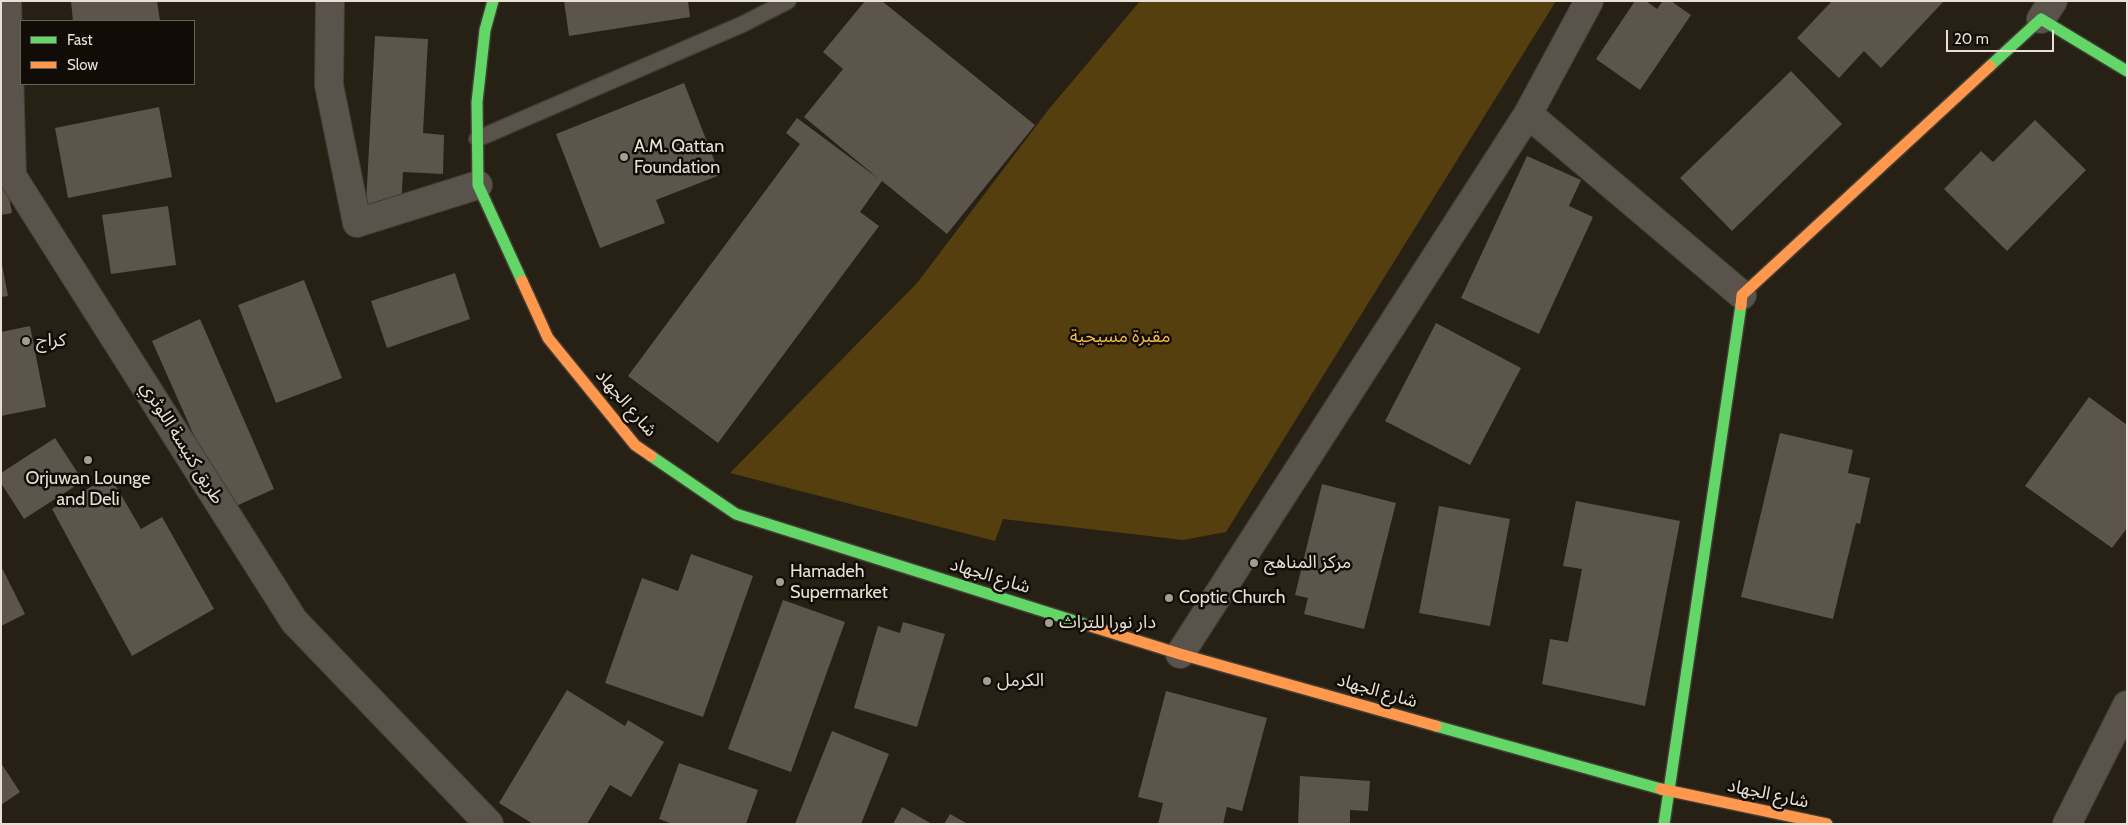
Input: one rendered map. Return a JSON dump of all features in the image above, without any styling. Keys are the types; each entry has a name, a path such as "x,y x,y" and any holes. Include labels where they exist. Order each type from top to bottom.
{"street":[{"name":"طريق كنيسة اللوثري","path":"7,1 12,176 294,620 489,824"},
{"path":"330,1 329,85 356,223 478,185"},
{"name":"شارع الجهاد","path":"493,1 485,30 477,102 478,185 548,338 635,445 736,514 1180,654 1670,791 1827,824"},
{"path":"1180,654 1528,114 1589,1"},
{"path":"1664,824 1742,295 2047,10 2127,71"},
{"path":"1528,114 1742,295"},
{"path":"2066,824 2127,705"}],"lane":[{"path":"477,139 743,24 788,1"}],"green space":[{"name":"مقبرة مسيحية","path":"1140,1 1556,1 1226,532 1183,540 1003,519 995,541 730,473 917,283 1049,109"}],"building":[{"path":"71,1 157,1 160,20 73,20"},
{"path":"564,1 688,1 690,17 569,36"},
{"path":"865,1 882,1 1035,125 947,234 882,181 860,212 879,226 718,443 628,376 800,144 786,133 797,118 879,179 804,117 843,69 823,52"},
{"path":"1635,1 1646,1 1657,9 1663,1 1671,1 1691,15 1640,90 1596,59"},
{"path":"1832,1 1944,1 1881,68 1864,51 1839,78 1797,38"},
{"path":"375,36 428,39 423,133 444,135 443,174 403,172 401,206 366,204"},
{"path":"1791,71 1842,124 1732,231 1680,178"},
{"path":"684,83 720,175 656,200 665,223 600,248 556,134"},
{"path":"159,107 172,177 68,198 55,128"},
{"path":"2035,120 2086,170 2007,251 1944,189 1981,151 1993,162"},
{"path":"1,154 12,213 1,215"},
{"path":"1527,156 1581,180 1569,206 1593,217 1539,334 1461,298"},
{"path":"168,206 176,265 111,274 102,215"},
{"path":"1,259 8,296 1,297"},
{"path":"455,273 470,319 387,348 371,301"},
{"path":"304,280 342,378 276,403 238,305"},
{"path":"200,319 274,489 227,510 152,341"},
{"path":"1436,323 1521,368 1470,465 1385,421"},
{"path":"30,326 46,407 1,416 1,332"},
{"path":"2089,397 2127,425 2127,528 2112,548 2025,486"},
{"path":"1780,433 1853,450 1848,473 1870,478 1860,524 1856,523 1833,619 1741,597"},
{"path":"55,438 83,481 24,519 1,483 1,473"},
{"path":"110,476 141,529 162,517 214,609 132,656 52,509"},
{"path":"1322,484 1396,503 1364,629 1304,614 1308,598 1295,595"},
{"path":"1576,501 1680,521 1645,706 1542,684 1550,639 1568,642 1582,569 1563,566"},
{"path":"1439,506 1510,519 1490,626 1419,613"},
{"path":"691,554 753,576 703,717 605,683 642,578 678,591"},
{"path":"1,566 25,614 1,626"},
{"path":"783,600 845,622 791,772 728,749"},
{"path":"903,622 945,634 917,727 854,708 878,626 900,633"},
{"path":"567,690 625,726 628,720 664,742 631,797 610,785 587,824 533,824 499,803"},
{"path":"1166,691 1267,718 1242,811 1227,807 1223,824 1158,824 1163,803 1138,797"},
{"path":"832,731 889,754 861,824 795,824"},
{"path":"1,763 20,792 1,805"},
{"path":"679,763 758,790 746,824 673,824 659,819"},
{"path":"1300,776 1370,781 1368,811 1350,810 1350,824 1298,824"},
{"path":"902,807 932,824 893,824"},
{"path":"950,814 968,824 944,824"}],"traffic: fast":[{"path":"493,1 485,30 477,102 478,185 522,281"},
{"path":"1990,66 2041,19 2127,71"},
{"path":"1664,824 1741,305"},
{"path":"651,456 736,514 1087,625"},
{"path":"1436,726 1661,789"}],"traffic: slow":[{"path":"1741,305 1742,295 1990,66"},
{"path":"522,281 548,338 635,445 651,456"},
{"path":"1087,625 1180,654 1436,726"},
{"path":"1661,789 1827,824"}],"place":[{"name":"A.M. Qattan Foundation","path":"624,157"},
{"name":"كراج","path":"26,341"},
{"name":"Orjuwan Lounge and Deli","path":"88,460"},
{"name":"مركز المناهج","path":"1254,563"},
{"name":"Hamadeh Supermarket","path":"780,582"},
{"name":"Coptic Church","path":"1169,598"},
{"name":"دار نورا للتراث","path":"1049,623"},
{"name":"الكرمل","path":"987,681"}]}
